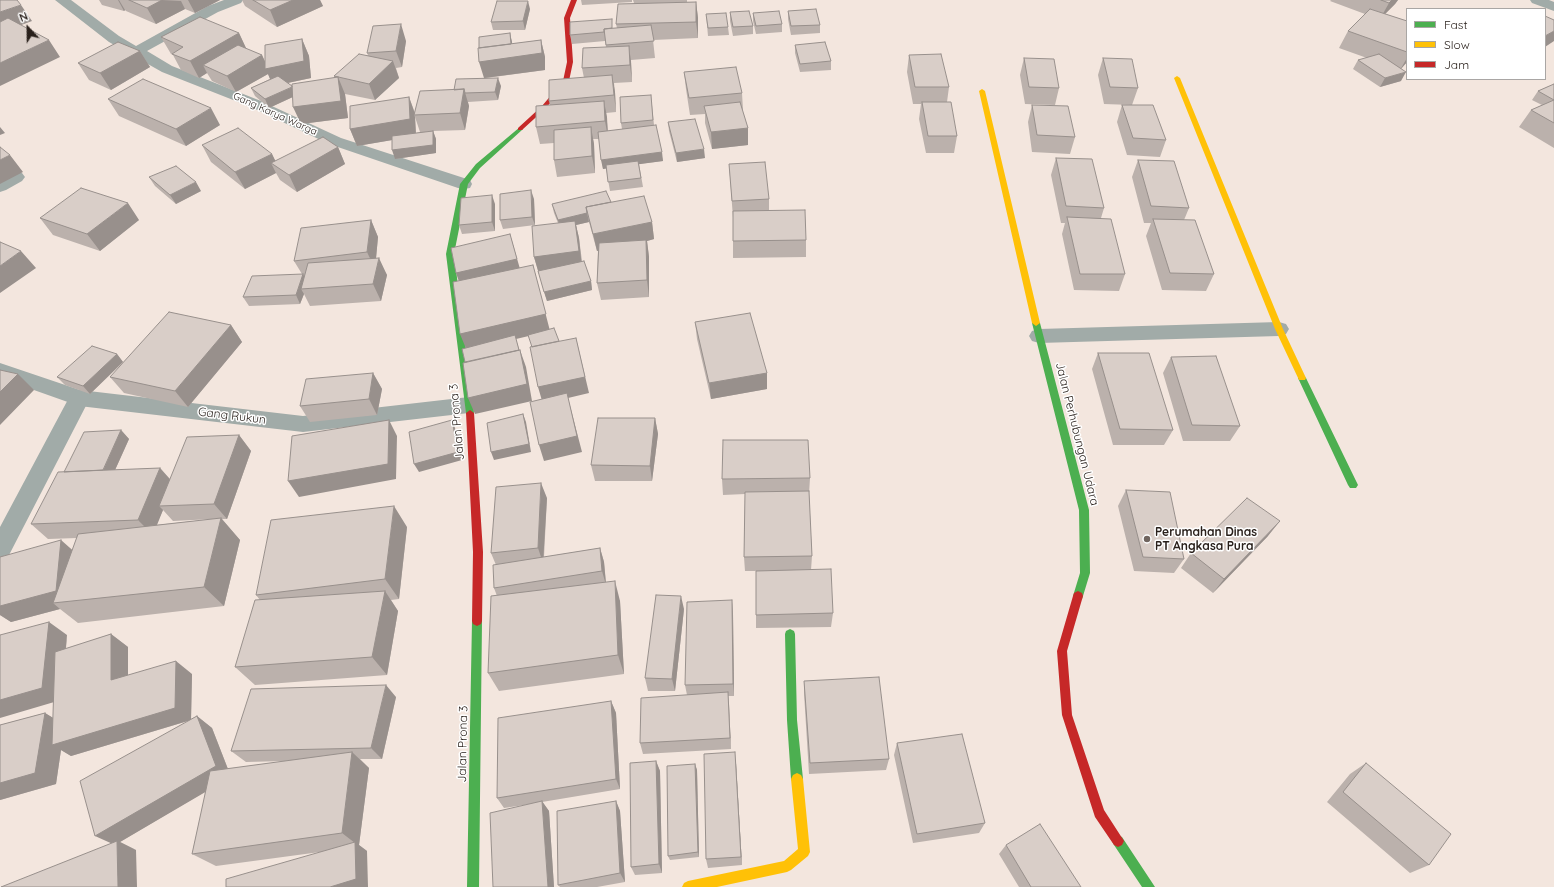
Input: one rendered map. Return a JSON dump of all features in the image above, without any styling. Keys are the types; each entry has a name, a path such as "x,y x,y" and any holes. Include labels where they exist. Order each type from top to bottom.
{"street":[{"name":"Jalan Prona 3","path":"473,887 478,552 469,406 450,254 464,184 478,166 544,107 566,81 570,62 567,18 574,0"},
{"path":"1537,0 1554,7"},
{"path":"1177,78 1279,329 1353,485"},
{"name":"Jalan Perhubungan Udara","path":"982,92 1039,336 1084,510 1085,573 1062,651 1067,715 1099,813 1149,887"},
{"path":"0,186 16,177"},
{"path":"1039,336 1279,329"},
{"path":"0,550 78,398"},
{"path":"688,887 786,866 804,852 792,720 790,634"}],"lane":[{"name":"Gang Karya Warga","path":"62,0 135,52 167,69 256,104 335,142 464,184"},
{"path":"135,52 213,9 236,0"},
{"name":"Gang Rukun","path":"0,370 78,398 303,424 469,406"}],"building":[{"path":"0,0 17,0 21,5 0,12"},
{"path":"129,0 162,0 147,8"},
{"path":"253,0 293,0 270,10"},
{"path":"1381,0 1392,0 1389,3"},
{"path":"497,1 528,1 523,21 491,22"},
{"path":"696,2 696,22 616,24 618,4"},
{"path":"816,9 820,25 791,26 788,11"},
{"path":"1370,9 1406,21 1406,52 1348,31"},
{"path":"749,11 753,26 733,27 730,12"},
{"path":"779,11 782,24 756,26 753,13"},
{"path":"726,13 728,27 708,28 706,14"},
{"path":"1546,16 1554,20 1554,31 1546,35"},
{"path":"200,17 239,33 190,61 172,54 183,47 161,37"},
{"path":"8,18 49,40 0,63 0,22"},
{"path":"612,19 612,28 604,29 604,32 570,35 570,22"},
{"path":"401,24 396,51 367,53 373,26"},
{"path":"651,25 654,41 606,45 604,29"},
{"path":"510,33 511,44 479,48 479,37"},
{"path":"302,39 304,61 265,69 265,45"},
{"path":"541,40 542,53 479,62 478,48"},
{"path":"118,42 140,51 100,73 78,63"},
{"path":"825,42 831,61 800,64 795,45"},
{"path":"238,45 262,55 227,76 203,65"},
{"path":"629,46 630,65 582,68 583,48"},
{"path":"359,54 393,61 369,84 334,76"},
{"path":"941,54 949,87 915,87 909,55"},
{"path":"1379,54 1406,72 1385,78 1358,60"},
{"path":"1024,58 1054,59 1059,88 1029,87"},
{"path":"1103,58 1132,59 1138,88 1110,87"},
{"path":"736,67 742,93 689,98 684,72"},
{"path":"612,75 614,95 549,101 549,80"},
{"path":"278,76 292,87 265,99 251,88"},
{"path":"338,77 341,101 293,107 292,84"},
{"path":"498,78 495,92 465,93 464,89 454,90 456,79"},
{"path":"143,79 211,108 176,129 108,99"},
{"path":"1554,84 1554,100 1538,91"},
{"path":"464,89 460,113 414,115 420,91"},
{"path":"651,95 653,120 621,123 620,97"},
{"path":"409,97 410,119 350,129 350,106"},
{"path":"1554,100 1554,123 1531,110"},
{"path":"604,101 605,121 536,127 536,106"},
{"path":"740,102 748,128 711,132 704,106"},
{"path":"922,102 951,102 957,136 928,136"},
{"path":"1032,105 1068,106 1075,137 1037,135"},
{"path":"1122,105 1153,105 1166,140 1133,138"},
{"path":"695,119 704,149 676,153 668,122"},
{"path":"656,125 662,152 601,160 598,132"},
{"path":"591,127 592,156 554,160 554,130"},
{"path":"238,128 272,154 235,172 202,145"},
{"path":"433,131 433,145 392,150 392,136"},
{"path":"323,137 338,147 289,175 271,163"},
{"path":"0,147 10,155 0,160"},
{"path":"1056,158 1092,159 1104,208 1066,206"},
{"path":"1138,160 1174,161 1189,208 1151,206"},
{"path":"638,161 641,178 608,182 606,165"},
{"path":"765,162 769,199 732,201 729,164"},
{"path":"176,166 196,182 170,195 149,177"},
{"path":"81,188 128,203 87,234 40,218"},
{"path":"531,190 532,217 500,220 500,194"},
{"path":"606,191 611,202 586,207 587,213 558,220 552,204"},
{"path":"492,195 492,222 459,225 461,198"},
{"path":"644,196 652,222 593,234 586,207"},
{"path":"805,210 806,240 733,241 733,211"},
{"path":"1067,217 1111,219 1125,274 1080,274"},
{"path":"1153,219 1195,220 1214,274 1170,273"},
{"path":"371,220 367,252 294,261 301,228"},
{"path":"575,221 579,251 534,257 532,226"},
{"path":"510,234 517,259 456,273 451,248"},
{"path":"646,240 647,280 597,283 599,243"},
{"path":"0,242 21,251 0,266"},
{"path":"379,258 373,284 301,289 308,263"},
{"path":"584,261 591,281 544,292 538,271"},
{"path":"533,265 546,314 460,334 453,282"},
{"path":"303,274 296,295 243,297 252,276"},
{"path":"169,312 231,325 175,391 110,377"},
{"path":"750,313 767,373 709,383 695,322"},
{"path":"554,328 559,341 532,347 528,335"},
{"path":"515,335 519,350 465,362 462,349"},
{"path":"576,338 585,377 538,387 530,347"},
{"path":"92,346 117,354 83,386 57,377"},
{"path":"520,350 527,384 468,398 463,363"},
{"path":"1098,353 1149,353 1173,430 1120,429"},
{"path":"1216,356 1240,426 1192,425 1171,357"},
{"path":"0,370 18,374 0,392"},
{"path":"373,373 369,399 300,406 306,379"},
{"path":"567,393 577,436 539,445 530,402"},
{"path":"523,414 529,444 491,452 487,423"},
{"path":"598,418 655,418 650,466 591,465"},
{"path":"389,420 388,464 288,481 292,436"},
{"path":"452,420 458,452 414,464 409,432"},
{"path":"121,430 103,470 64,472 84,432"},
{"path":"239,435 214,504 159,506 187,437"},
{"path":"723,440 808,440 810,478 722,479"},
{"path":"160,468 138,520 31,524 58,472"},
{"path":"541,483 538,548 491,553 496,487"},
{"path":"1126,490 1170,492 1184,559 1143,557"},
{"path":"809,491 812,556 744,557 745,492"},
{"path":"1247,498 1280,521 1224,579 1191,553"},
{"path":"394,506 385,579 256,595 271,520"},
{"path":"221,518 204,587 53,603 78,534"},
{"path":"61,540 56,591 0,606 0,557"},
{"path":"600,548 602,571 494,588 493,565"},
{"path":"831,569 833,613 756,615 756,571"},
{"path":"615,581 618,655 488,673 491,596"},
{"path":"385,591 372,657 235,667 255,600"},
{"path":"656,595 681,596 672,679 645,678"},
{"path":"732,600 733,684 685,685 687,602"},
{"path":"49,622 42,688 0,700 0,635"},
{"path":"111,634 111,680 176,661 175,708 52,745 55,652"},
{"path":"879,677 889,759 810,763 804,681"},
{"path":"386,685 371,748 231,751 251,689"},
{"path":"728,692 730,738 640,743 641,698"},
{"path":"611,701 616,779 497,798 498,718"},
{"path":"45,713 35,773 0,783 0,725"},
{"path":"197,716 216,766 95,836 80,781"},
{"path":"962,734 985,823 917,834 897,743"},
{"path":"352,752 342,833 192,854 210,771"},
{"path":"735,752 741,857 706,859 704,754"},
{"path":"656,761 659,864 631,867 630,763"},
{"path":"1366,763 1451,834 1429,865 1343,792"},
{"path":"695,764 698,852 668,856 667,766"},
{"path":"542,801 548,887 493,887 490,813"},
{"path":"616,801 620,873 558,885 557,811"},
{"path":"1040,824 1081,887 1031,887 1006,845"},
{"path":"117,841 118,887 1,887"},
{"path":"355,842 356,879 330,887 226,887 226,879"}],"traffic: fast":[{"path":"470,413 450,254 464,184 478,166 520,129"},
{"path":"1036,323 1084,510 1085,573 1078,596"},
{"path":"1302,378 1353,485"},
{"path":"473,887 477,621"},
{"path":"790,634 792,720 797,779"},
{"path":"1118,841 1149,887"}],"traffic: slow":[{"path":"1177,78 1279,329 1302,378"},
{"path":"982,91 1036,323"},
{"path":"688,887 787,866 804,852 797,779"}],"traffic: jam":[{"path":"520,129 544,107 566,81 570,62 567,18 574,0"},
{"path":"470,413 478,552 477,621"},
{"path":"1078,596 1062,651 1067,715 1099,813 1118,841"}],"place":[{"name":"Perumahan Dinas PT Angkasa Pura","path":"1147,539"}]}
